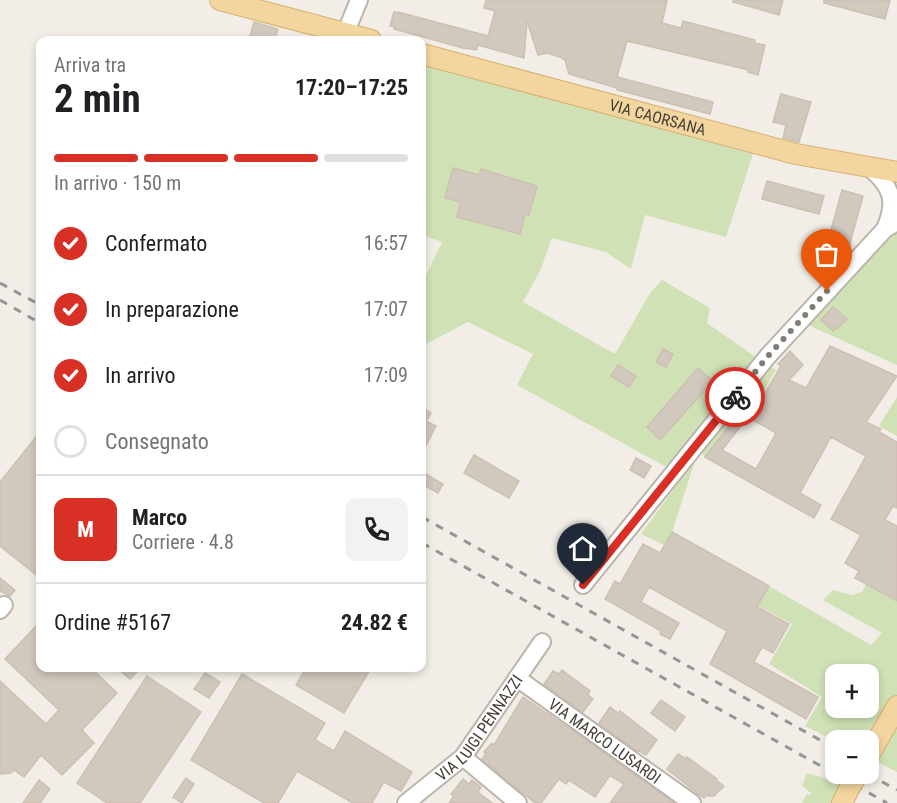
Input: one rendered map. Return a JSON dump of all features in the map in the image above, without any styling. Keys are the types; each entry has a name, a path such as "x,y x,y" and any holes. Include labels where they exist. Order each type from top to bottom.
{"main road":[{"path":"220,0 248,4 354,36"},
{"name":"VIA CAORSANA","path":"426,55 796,154 897,172"},
{"path":"879,738 897,706"}],"street":[{"path":"345,34 359,0"},
{"path":"583,585 768,356 891,225 890,193 884,180 870,168"},
{"name":"VIA LUIGI PENNAZZI","path":"406,803 463,757 542,642"},
{"name":"VIA MARCO LUSARDI","path":"517,678 692,803"},
{"path":"463,757 518,803"}],"green space":[{"path":"426,63 753,154 726,237 645,215 631,269 606,252 552,238 540,271 523,302 615,354 650,293 662,280 710,308 707,323 757,358 668,468 517,385 533,354 468,322 426,344 426,276 442,242 426,236"},
{"path":"897,231 897,365 808,325 850,276"},
{"path":"769,366 776,370 761,395 755,390 722,434 730,440 714,445 705,457 701,452"},
{"path":"897,397 897,436 879,426"},
{"path":"696,458 672,532 664,545 641,534"},
{"path":"866,584 897,601 897,772 879,763 879,730 825,730 825,736 805,726 822,697 769,664 792,624 758,606 769,586 871,645 882,633 823,600 833,590 851,595 862,592"},
{"path":"807,773 825,778 825,784 844,784 834,803 802,803 807,794 811,793 802,786"}],"building":[{"path":"486,0 667,0 662,23 681,28 683,21 755,40 754,43 765,45 758,75 748,72 749,70 627,41 617,77 713,102 710,114 617,90 617,88 569,74 565,60 547,53 538,55 527,21 524,58 478,45 476,50 463,48 390,26 394,12 398,12 488,36 495,11 484,8"},
{"path":"733,0 783,0 779,15 733,2"},
{"path":"824,0 890,0 885,19 824,3"},
{"path":"254,22 278,29 276,36 250,36"},
{"path":"781,94 811,102 799,142 783,138 786,125 773,122"},
{"path":"453,168 479,175 481,169 537,186 529,215 525,214 520,234 457,217 461,202 445,198"},
{"path":"767,181 824,196 819,214 762,199"},
{"path":"842,190 863,196 850,243 839,240 841,233 831,230"},
{"path":"833,307 847,319 833,331 821,320"},
{"path":"830,346 897,376 866,422 881,429 879,432 897,442 897,508 893,506 885,520 897,526 897,601 855,578 859,571 845,563 861,535 831,519 866,456 831,437 800,493 821,505 814,518 705,457 755,392 762,398 781,366 778,364 790,351 803,365 789,380 806,388","holes":["748,417 776,433 756,469 722,450"]},
{"path":"663,349 673,354 666,367 656,362"},
{"path":"618,365 636,376 629,387 611,376"},
{"path":"698,368 713,381 660,440 647,427"},
{"path":"426,410 431,413 426,421"},
{"path":"426,421 436,426 426,445"},
{"path":"36,437 36,575 0,546 0,482"},
{"path":"474,455 519,481 509,498 464,473"},
{"path":"636,458 651,466 644,478 630,470"},
{"path":"426,474 443,484 438,493 426,486"},
{"path":"672,532 769,586 757,607 789,624 773,653 762,647 754,662 818,697 806,719 710,664 727,631 649,587 641,602 679,623 670,639 660,634 661,631 605,599 615,581 620,584 643,544 660,553"},
{"path":"0,578 15,590 10,596 0,591"},
{"path":"36,626 36,672 95,672 117,693 82,730 94,743 62,775 41,755 24,777 14,770 11,773 0,774 0,681 46,724 59,710 5,659"},
{"path":"562,670 590,691 588,695 593,699 583,712 544,684 553,671 559,674"},
{"path":"122,672 137,672 130,679"},
{"path":"304,672 369,672 344,713 296,685"},
{"path":"205,673 220,682 209,698 194,689"},
{"path":"242,674 325,723 315,740 334,751 345,731 412,772 401,791 384,782 372,803 353,803 297,771 278,803 264,803 191,760"},
{"path":"147,676 201,712 140,803 107,803 77,783"},
{"path":"523,697 674,803 610,803 624,784 610,775 595,797 569,780 566,784 559,779 541,803 535,803 482,759 486,754 484,752 492,743 494,745"},
{"path":"661,700 685,717 675,731 651,713"},
{"path":"610,707 618,713 620,711 657,740 646,755 599,723"},
{"path":"678,754 686,759 687,757 724,786 714,796 704,798 698,794 667,769"},
{"path":"186,778 194,784 182,803 173,797"},
{"path":"463,779 469,784 472,780 481,787 478,792 492,803 449,803 454,796 451,794"},
{"path":"39,780 50,789 40,803 23,803"}],"railway":[{"path":"0,283 36,303"},
{"path":"0,300 36,321"},
{"path":"426,519 825,743"},
{"path":"426,545 887,803"},
{"path":"879,780 897,790"}],"way so far":[{"path":"735,397 768,356 827,291"}],"route":[{"path":"583,585 735,397"}]}
